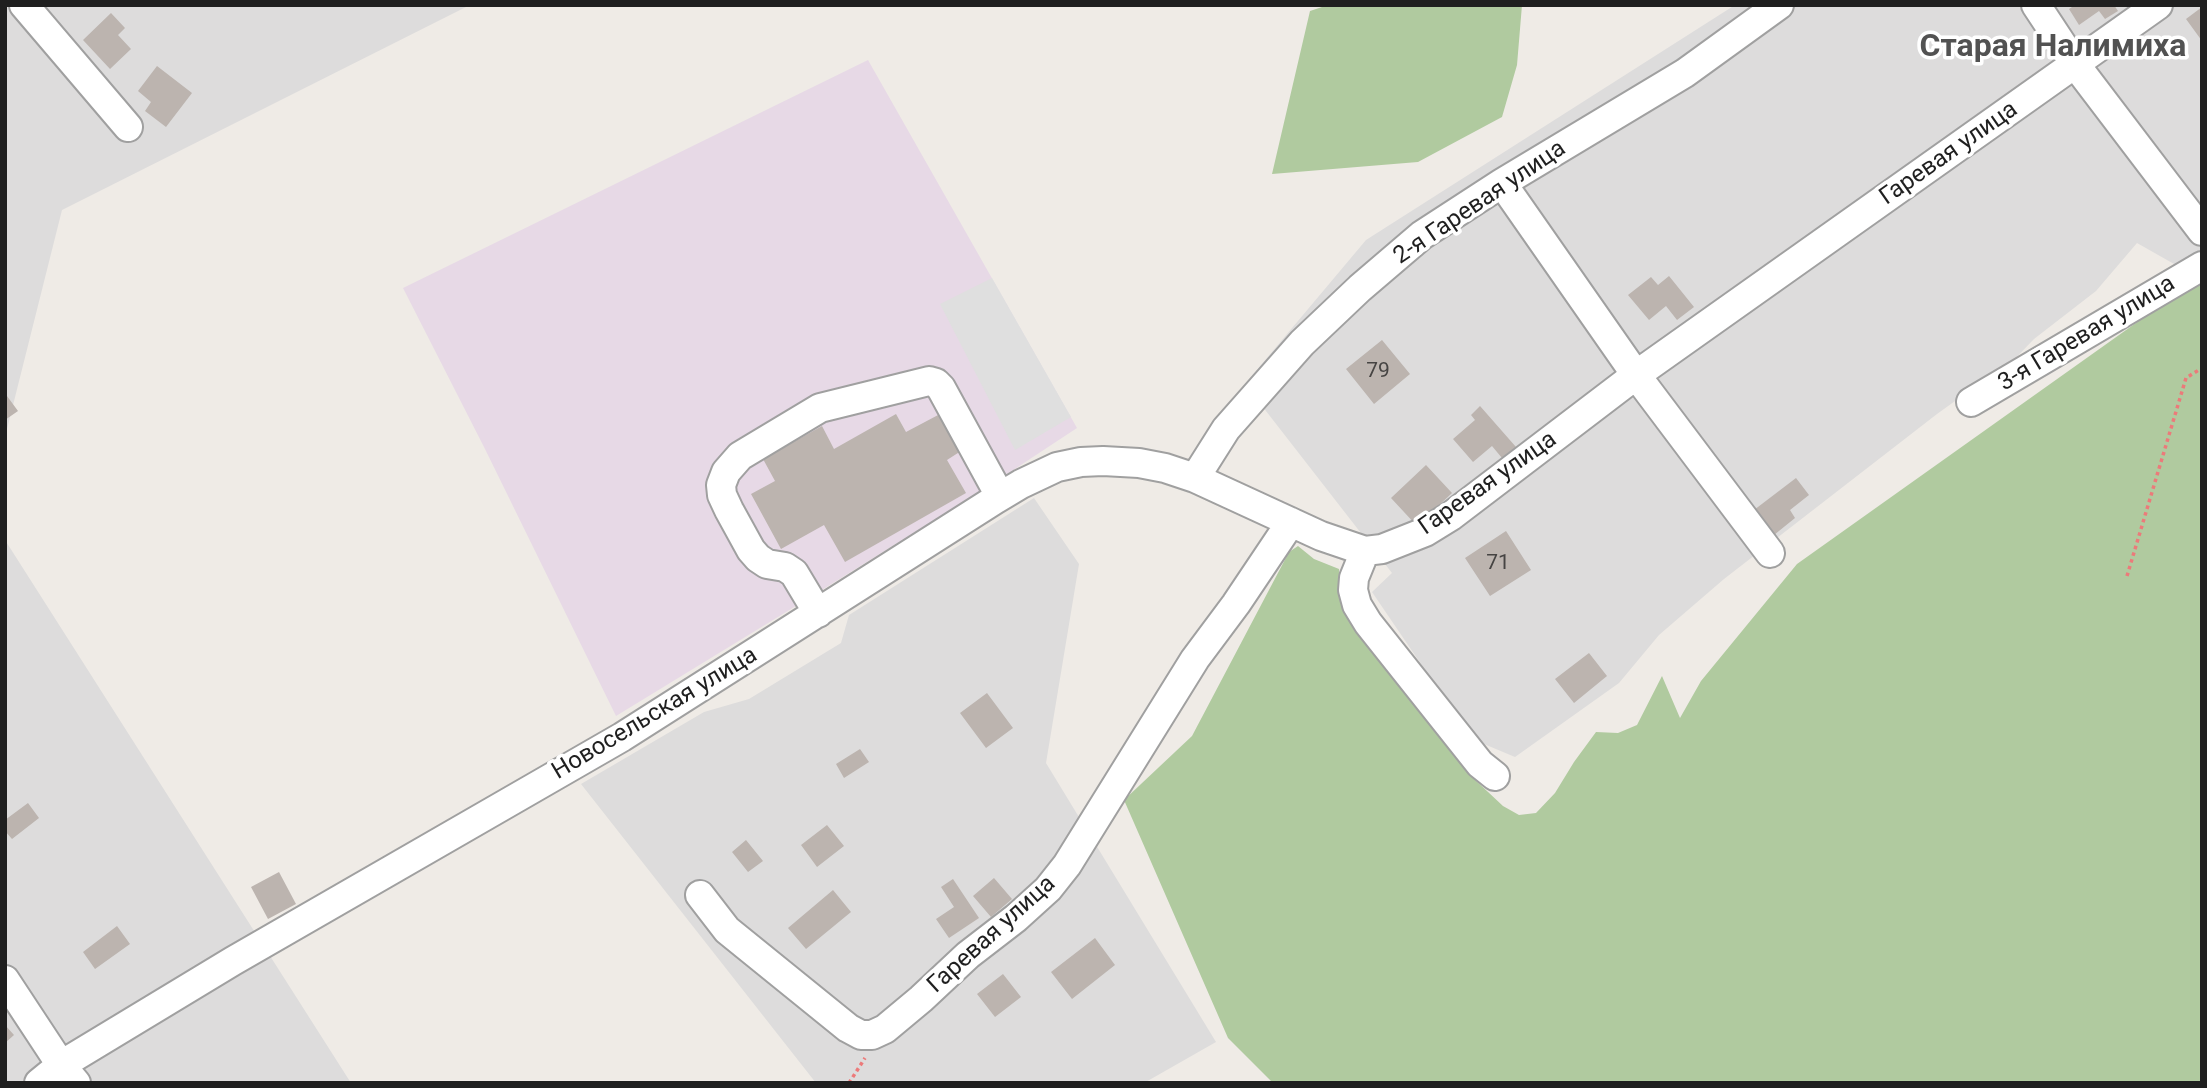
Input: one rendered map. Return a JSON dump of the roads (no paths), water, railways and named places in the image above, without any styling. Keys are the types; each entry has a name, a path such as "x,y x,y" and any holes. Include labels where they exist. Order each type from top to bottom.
{"street":[{"path":"24,5 128,127"},
{"name":"2-я Гаревая улица","path":"1195,478 1226,429 1272,375 1360,288 1422,235 1502,183 1685,74 1779,5"},
{"path":"2036,5 2075,64 2202,231"},
{"name":"Гаревая улица","path":"1365,551 1402,542 1451,516 1636,375 2158,5"},
{"path":"1502,183 1636,375 1770,553"},
{"name":"3-я Гаревая улица","path":"1972,402 2202,266"},
{"path":"818,613 794,573 785,567 767,564 751,550 722,495 721,485 726,472 740,456 820,408 929,381 941,388 1000,496"},
{"name":"Новосельская улица","path":"39,1083 69,1074 257,947 622,737 1000,496 1057,467 1081,462 1139,463 1165,468 1195,478 1291,522"},
{"path":"1291,522 1365,551 1354,578 1353,590 1357,605 1368,623 1480,764 1495,776"},
{"name":"Гаревая улица","path":"699,895 727,930 848,1027 862,1035 872,1035 885,1029 1048,889 1067,864 1195,659 1291,522"},
{"path":"5,979 69,1074"}],"district":[{"name":"Старая Налимиха","path":"2053,48"}]}
